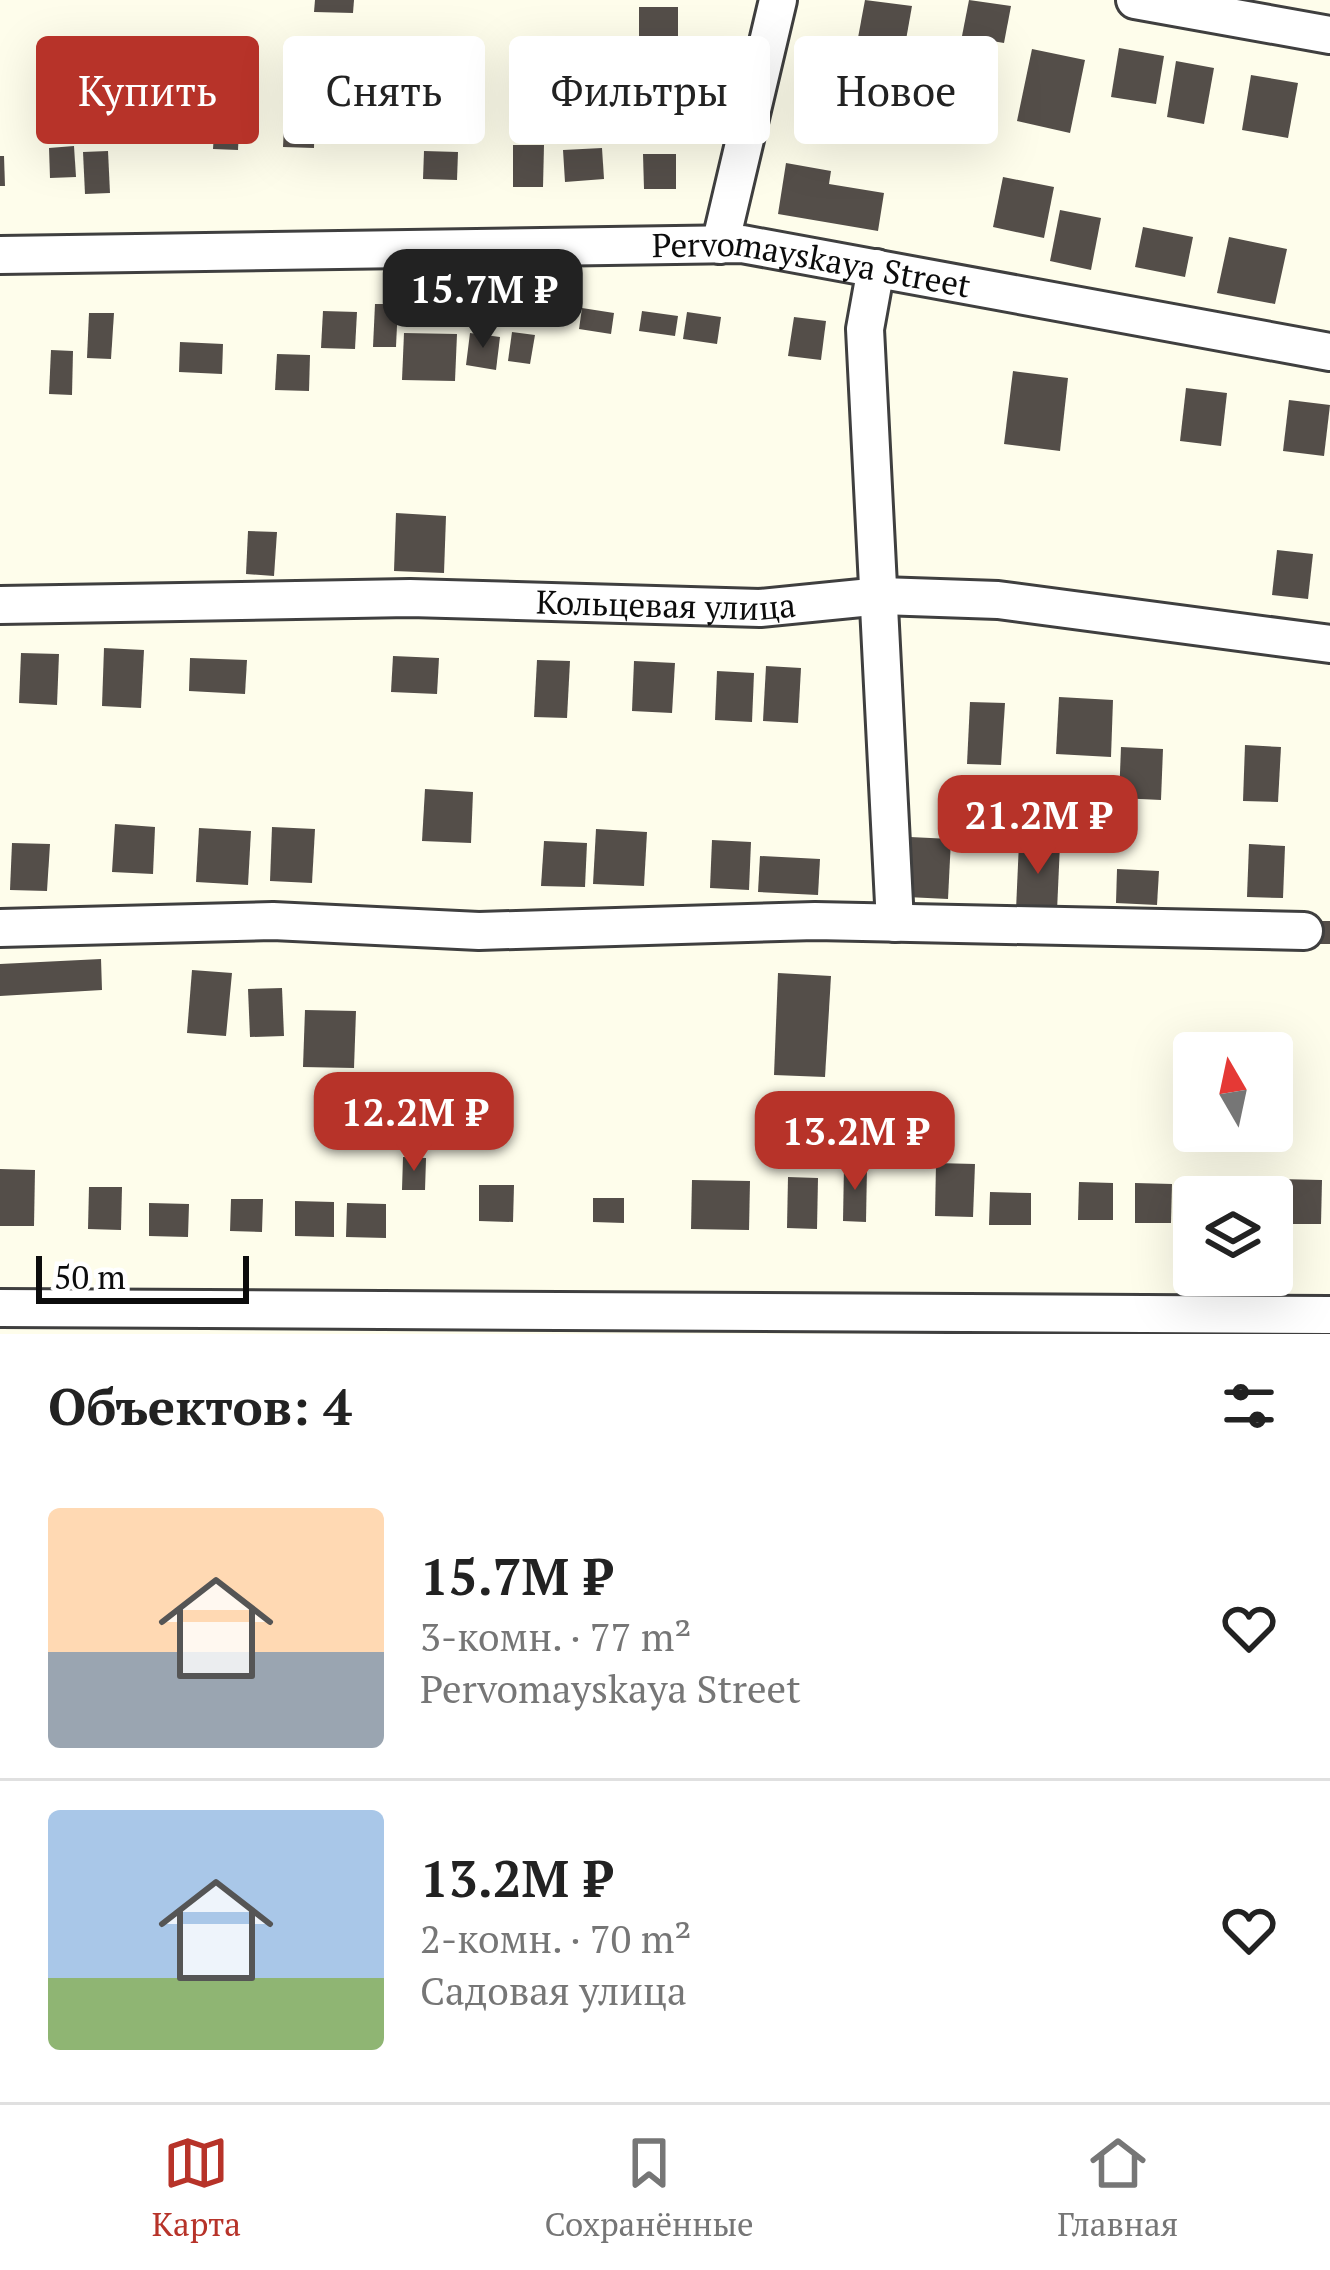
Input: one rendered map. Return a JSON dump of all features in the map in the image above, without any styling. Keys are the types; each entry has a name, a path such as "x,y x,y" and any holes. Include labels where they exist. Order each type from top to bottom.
{"street":[{"path":"720,245 778,0"},
{"path":"1136,0 1330,35"},
{"name":"Pervomayskaya Street","path":"0,255 742,244 1330,352"},
{"path":"876,268 865,329 895,923"},
{"name":"Кольцевая улица","path":"0,605 410,598 760,608 881,596 998,600 1330,644"},
{"path":"0,928 273,921 479,931 815,921 1304,932"},
{"path":"0,1309 1330,1315"}],"building":[{"path":"315,0 354,0 353,13 314,12"},
{"path":"865,0 912,6 907,36 858,36"},
{"path":"969,0 1011,6 1004,43 998,42 998,36 962,36"},
{"path":"639,7 678,7 678,36 639,36"},
{"path":"1119,48 1164,56 1156,104 1111,97"},
{"path":"1032,49 1085,60 1070,133 1017,121"},
{"path":"1176,61 1214,68 1204,124 1167,117"},
{"path":"1251,75 1298,83 1288,138 1242,130"},
{"path":"213,144 238,144 238,150 213,149"},
{"path":"283,144 314,144 314,148"},
{"path":"513,145 544,145 543,187 513,187"},
{"path":"74,146 76,177 50,178 49,148"},
{"path":"602,148 604,179 565,182 563,150"},
{"path":"108,151 110,193 85,194 83,152"},
{"path":"424,151 458,152 457,180 423,179"},
{"path":"643,154 676,154 676,189 644,189"},
{"path":"0,156 4,156 5,186 0,186"},
{"path":"786,163 831,171 829,184 884,193 878,231 778,214"},
{"path":"1003,177 1054,187 1044,238 993,227"},
{"path":"1060,210 1101,218 1091,270 1050,261"},
{"path":"1143,227 1193,237 1185,277 1135,267"},
{"path":"1229,237 1287,249 1275,304 1217,293"},
{"path":"375,304 398,304 396,347 373,347"},
{"path":"582,308 614,313 611,334 579,329"},
{"path":"323,311 357,312 355,349 321,348"},
{"path":"642,311 678,316 675,336 639,331"},
{"path":"687,312 721,317 717,344 683,339"},
{"path":"89,313 114,313 111,359 87,358"},
{"path":"794,317 826,321 821,360 788,356"},
{"path":"512,332 535,335 530,364 508,361"},
{"path":"404,333 457,334 455,381 402,380"},
{"path":"470,333 500,337 496,370 466,365"},
{"path":"180,342 223,344 222,374 179,372"},
{"path":"51,350 73,351 72,395 49,394"},
{"path":"277,354 310,355 309,391 275,390"},
{"path":"1013,371 1068,378 1060,451 1004,444"},
{"path":"1186,388 1227,393 1221,446 1180,441"},
{"path":"1289,400 1330,405 1324,456 1283,451"},
{"path":"396,513 446,516 444,573 394,571"},
{"path":"248,531 277,532 274,576 246,574"},
{"path":"1277,550 1313,554 1308,599 1272,595"},
{"path":"104,648 144,650 141,708 102,706"},
{"path":"21,653 59,654 57,705 19,703"},
{"path":"393,656 439,658 437,694 391,692"},
{"path":"190,658 247,660 245,694 189,691"},
{"path":"537,660 570,661 567,718 534,717"},
{"path":"634,661 675,663 672,713 632,711"},
{"path":"766,666 801,668 798,723 763,721"},
{"path":"717,671 754,673 752,722 715,720"},
{"path":"1059,697 1113,700 1111,757 1056,754"},
{"path":"970,702 1005,703 1001,765 967,764"},
{"path":"1245,745 1281,747 1278,802 1243,801"},
{"path":"1121,747 1163,749 1161,800 1119,798"},
{"path":"425,789 473,792 471,843 422,841"},
{"path":"115,824 155,827 153,874 112,872"},
{"path":"272,827 315,829 312,883 270,881"},
{"path":"199,828 251,831 248,885 196,882"},
{"path":"596,829 647,832 644,886 593,884"},
{"path":"910,837 951,839 948,899 907,897"},
{"path":"712,840 751,842 749,890 710,888"},
{"path":"544,841 587,843 585,887 541,886"},
{"path":"1019,842 1060,844 1057,911 1016,910"},
{"path":"12,843 50,844 47,891 10,890"},
{"path":"1249,844 1285,846 1283,898 1247,897"},
{"path":"760,856 820,859 818,895 758,892"},
{"path":"1117,869 1159,871 1157,905 1116,903"},
{"path":"1313,921 1330,921 1330,944 1312,944"},
{"path":"101,959 102,990 0,996 0,964"},
{"path":"192,970 232,973 226,1036 187,1033"},
{"path":"778,973 831,976 825,1077 774,1075"},
{"path":"282,988 284,1036 250,1037 248,989"},
{"path":"305,1010 356,1011 354,1068 303,1067"},
{"path":"403,1157 426,1158 425,1190 402,1190"},
{"path":"936,1163 975,1164 973,1217 935,1216"},
{"path":"844,1165 867,1166 866,1222 843,1221"},
{"path":"0,1169 35,1170 34,1226 0,1226"},
{"path":"788,1177 818,1178 817,1229 787,1228"},
{"path":"1293,1179 1322,1180 1321,1224 1293,1224"},
{"path":"692,1180 750,1181 749,1230 691,1229"},
{"path":"1079,1182 1113,1183 1113,1220 1078,1220"},
{"path":"1135,1183 1172,1184 1171,1223 1135,1223"},
{"path":"479,1185 514,1185 513,1222 479,1221"},
{"path":"89,1187 122,1187 121,1230 88,1229"},
{"path":"990,1192 1031,1193 1031,1225 989,1225"},
{"path":"593,1198 624,1198 624,1223 593,1222"},
{"path":"231,1199 263,1199 262,1232 230,1231"},
{"path":"295,1201 334,1202 334,1237 295,1236"},
{"path":"149,1203 189,1204 188,1237 149,1236"},
{"path":"347,1203 386,1204 386,1238 346,1237"}]}
